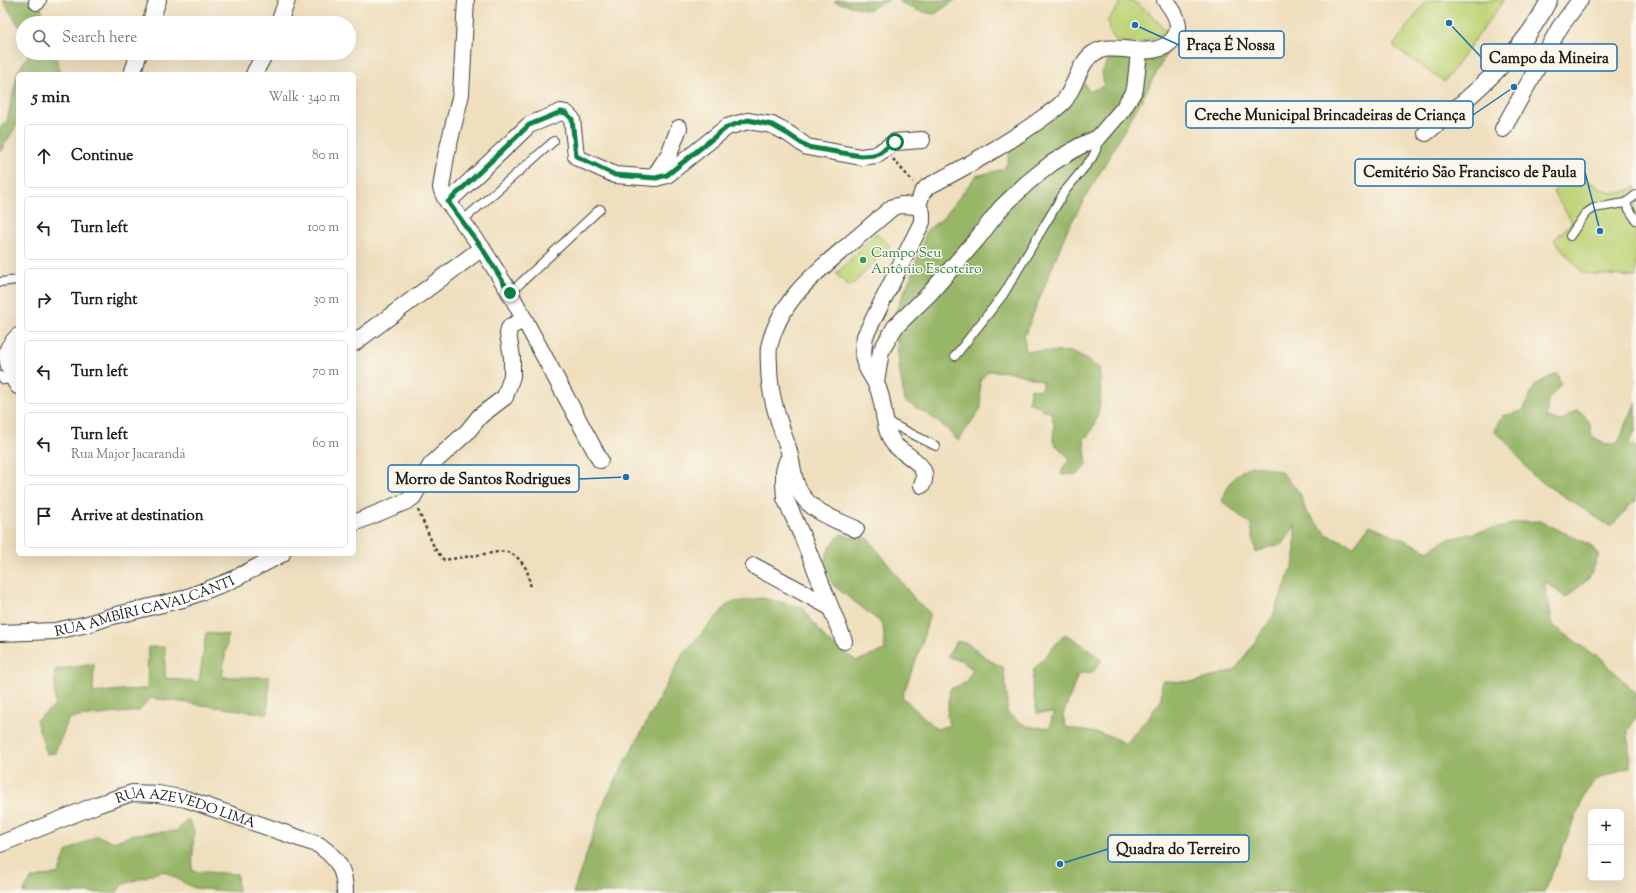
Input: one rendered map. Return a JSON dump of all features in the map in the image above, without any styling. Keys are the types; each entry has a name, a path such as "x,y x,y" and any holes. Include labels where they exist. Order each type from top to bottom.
{"street":[{"path":"152,16 158,0"},
{"path":"281,16 287,0"},
{"path":"466,0 461,94 442,174 442,188 448,202 482,248 510,293 600,460"},
{"path":"876,382 868,373 864,360 863,346 866,336 922,222 920,200 927,187 972,163 1023,132 1064,101 1087,58 1095,52 1107,49 1121,49 1140,52 1167,45 1175,38 1178,30 1178,22 1175,14 1165,0"},
{"path":"1503,129 1560,27 1578,1"},
{"path":"1426,133 1493,75 1510,56 1546,6 1560,27"},
{"path":"922,485 925,480 925,475 922,469 910,455 895,444 886,421 876,382 881,351 894,327 930,293 977,239 1001,208 1027,183 1052,163 1080,146 1098,138 1123,109 1135,89 1140,52"},
{"path":"133,72 137,60"},
{"path":"255,72 261,60"},
{"path":"448,202 529,125 561,112 566,113 572,119 576,156 615,175 654,177 667,175 727,127 748,120 772,125 788,134 804,146 814,149 861,156 874,156 895,142 922,140"},
{"path":"654,177 669,154 679,128"},
{"path":"856,529 827,516 808,504 800,492 795,481 790,452 775,412 769,380 769,349 776,326 789,302 808,280 893,207 920,200"},
{"path":"356,342 482,248"},
{"path":"356,522 414,497 431,465 467,432 480,416 504,397 512,376 512,357 508,334 509,329 525,320"},
{"path":"11,380 6,355 10,346 16,338"},
{"path":"790,452 784,471 785,498 803,538 844,641"},
{"name":"RUA AMBÍRI CAVALCÂNTI","path":"0,632 55,631 88,624 109,617 183,599 230,581 278,556"},
{"path":"754,566 830,607"},
{"name":"RUA AZEVEDO LIMA","path":"0,844 99,804 132,793 158,794 186,799 319,845 334,856 343,871 345,893"}],"lane":[{"path":"955,356 1003,295 1065,191 1092,158 1096,150 1098,138"},
{"path":"462,221 554,141"},
{"path":"1570,236 1584,214 1594,208 1625,203 1636,195"},
{"path":"1625,203 1636,220"},
{"path":"510,293 600,209"},
{"path":"0,282 16,280"},
{"path":"886,421 936,446"}],"path":[{"path":"885,150 920,200"},
{"path":"414,497 422,521 435,549 444,560 505,551 516,556 523,564 527,570 531,588"}],"green space":[{"path":"34,0 41,8 44,16 16,16 16,21 3,1"},
{"path":"835,0 889,0 868,10 835,2"},
{"path":"898,0 955,0 935,14 915,10"},
{"path":"1123,0 1136,3 1142,7 1167,32 1139,44 1116,41 1109,30 1108,20"},
{"path":"1427,0 1504,0 1444,82 1393,46"},
{"path":"1170,47 1067,230 1024,337 1026,351 1071,352 1099,368 1099,406 1094,424 1090,433 1084,440 1087,464 1078,474 1061,475 1063,468 1070,459 1053,442 1054,423 1051,413 1029,402 1030,388 1036,390 1042,388 1042,381 1012,372 988,371 980,381 981,408 958,441 940,423 905,401 899,368 895,312 911,277 927,230 942,219 976,176 1004,169 1008,161 1009,151 994,151 1083,81 1086,87 1091,91 1104,86 1102,72 1114,49"},
{"path":"25,60 57,60 60,72 18,72"},
{"path":"16,80 16,126 0,152 0,128 7,121"},
{"path":"1570,174 1614,193 1624,192 1636,186 1636,277 1583,273 1554,240 1572,222 1553,192"},
{"name":"Campo Seu Antônio Escoteiro","path":"876,233 890,246 850,287 836,274"},
{"path":"1557,373 1561,384 1548,400 1546,417 1561,421 1577,410 1589,421 1592,436 1606,445 1618,443 1636,402 1636,430 1628,444 1636,447 1636,501 1630,505 1611,527 1534,477 1507,442 1494,431 1503,416 1523,411 1535,385"},
{"path":"1251,466 1264,467 1281,472 1300,493 1306,512 1328,535 1354,546 1370,525 1429,551 1445,540 1503,527 1518,522 1540,521 1590,545 1599,555 1589,578 1566,598 1544,581 1553,625 1595,656 1597,654 1636,694 1636,718 1628,730 1630,767 1596,780 1586,792 1544,893 573,893 605,800 683,654 729,603 762,598 802,607 827,641 857,661 885,650 883,624 833,585 824,563 830,546 841,534 853,538 868,538 916,601 930,613 921,646 902,697 937,729 949,725 947,716 950,689 965,683 973,670 961,660 947,657 957,641 969,644 989,660 1003,667 1007,696 1007,713 1027,726 1050,727 1053,713 1037,713 1032,684 1034,669 1065,634 1102,660 1093,672 1078,674 1063,715 1066,727 1110,736 1126,744 1161,701 1162,681 1195,682 1235,670 1273,616 1295,560 1295,525 1283,544 1268,547 1256,553 1251,525 1222,501 1232,480"},
{"path":"206,633 228,635 222,677 269,677 268,714 151,698 139,711 69,718 55,753 47,754 36,720 55,706 55,670 94,664 93,693 147,689 148,647 165,647 165,678 199,682"},
{"path":"188,819 194,831 192,871 237,874 238,892 194,888 163,871 121,885 117,893 23,893 31,879 59,873 66,852 97,836 114,842 134,834 177,831"}],"place":[{"name":"Campo da Mineira","path":"1449,23"},
{"name":"Praça É Nossa","path":"1135,25"},
{"name":"Creche Municipal Brincadeiras de Criança","path":"1514,87"},
{"name":"Cemitério São Francisco de Paula","path":"1600,231"},
{"name":"Campo Seu Antônio Escoteiro","path":"863,260"},
{"name":"Morro de Santos Rodrigues","path":"626,477"},
{"name":"Quadra do Terreiro","path":"1060,864"}],"route":[{"path":"510,293 482,248 448,202 529,125 561,112 566,113 572,119 576,156 615,175 656,178 667,175 727,127 748,120 772,125 788,134 804,146 814,149 861,156 874,156 895,142"}]}
